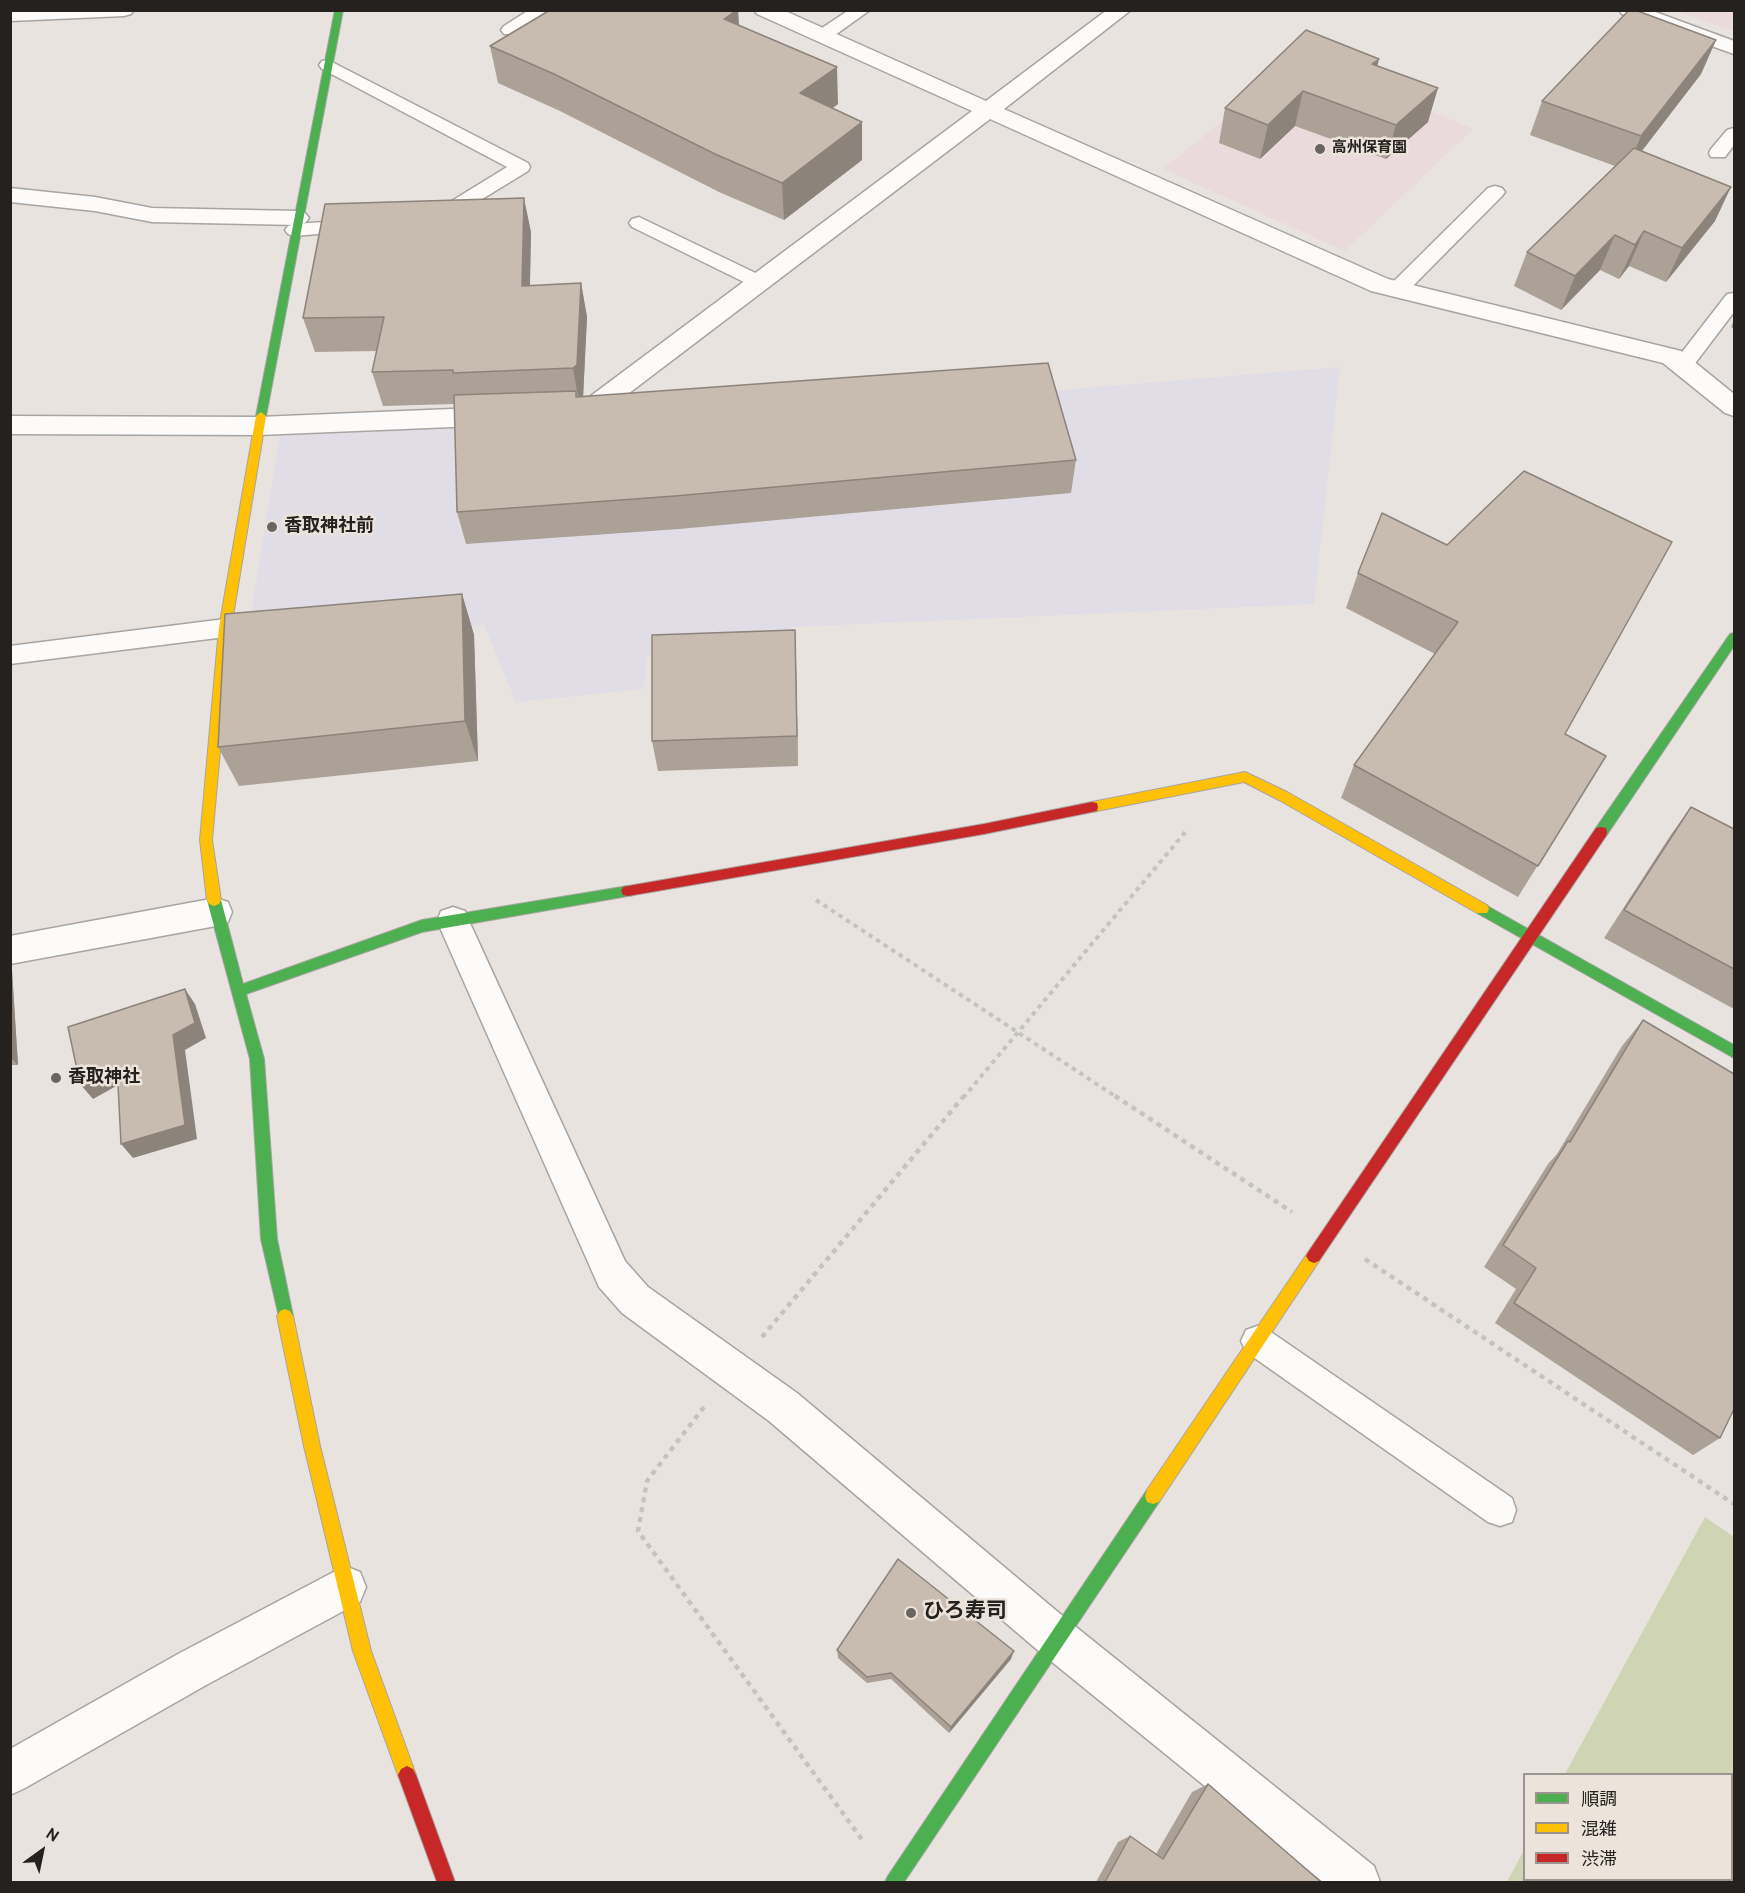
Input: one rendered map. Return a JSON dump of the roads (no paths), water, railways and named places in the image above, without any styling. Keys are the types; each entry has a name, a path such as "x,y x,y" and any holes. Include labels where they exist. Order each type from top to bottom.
{"street":[{"path":"10,15 124,10"},
{"path":"339,10 296,224 225,628 206,840 216,912 257,1059 269,1239 312,1446 362,1651 446,1882"},
{"path":"764,10 1380,285 1672,357 1734,407"},
{"path":"10,425 259,426 586,413 1120,10"},
{"path":"1629,10 1734,48"},
{"path":"10,195 95,204 152,215 296,224"},
{"path":"894,1882 1056,1638 1734,637"},
{"path":"239,990 422,926 984,829 1245,777 1532,936 1734,1052"},
{"path":"10,950 216,912"},
{"path":"453,921 612,1274 635,1300 783,1407 1056,1638 1358,1882"},
{"path":"10,1773 193,1669 345,1587"}],"lane":[{"path":"510,30 542,10"},
{"path":"822,36 862,10"},
{"path":"328,65 521,167 434,220 422,221"},
{"path":"1718,153 1734,134"},
{"path":"1398,289 1495,192"},
{"path":"639,223 761,283"},
{"path":"296,224 376,224"},
{"path":"1683,365 1734,299"},
{"path":"10,655 225,628"},
{"path":"1257,1341 1500,1510"}],"place":[{"name":"高州保育園","path":"1320,149"},
{"name":"香取神社前","path":"272,527"},
{"name":"香取神社","path":"56,1078"},
{"name":"ひろ寿司","path":"911,1613"}]}
